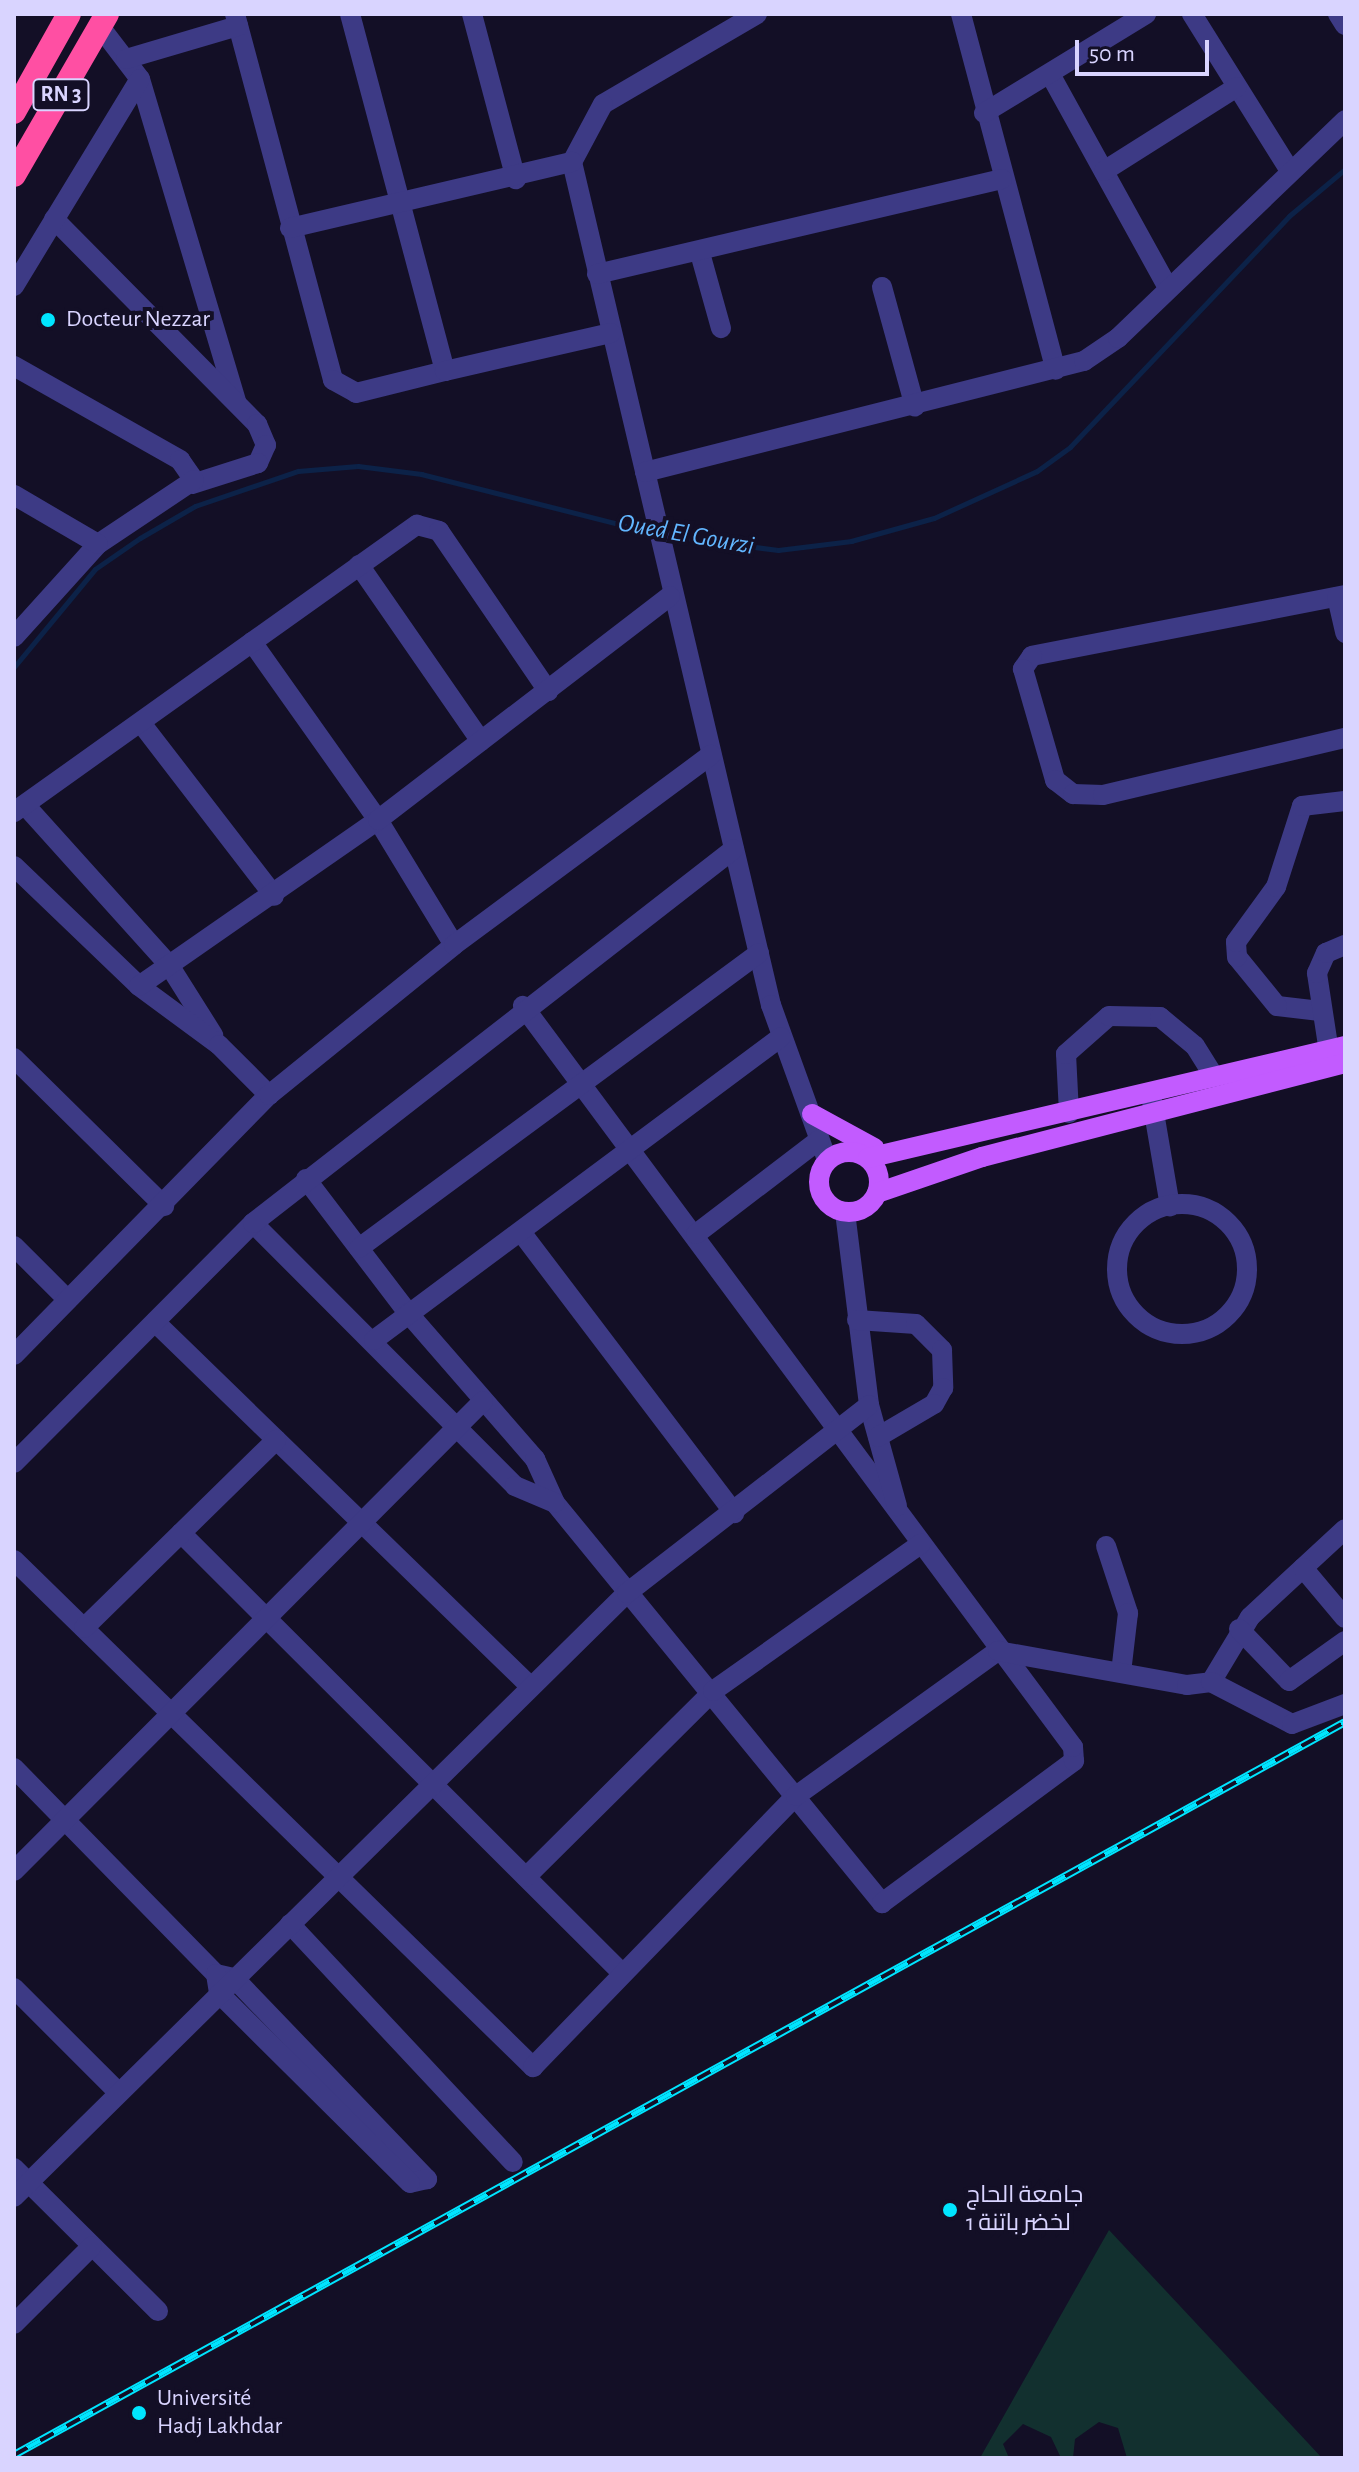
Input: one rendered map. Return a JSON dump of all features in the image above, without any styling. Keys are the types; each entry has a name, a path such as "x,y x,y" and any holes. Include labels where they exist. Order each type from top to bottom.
{"highway":[{"name":"RN 3","path":"14,112 69,14"},
{"name":"RN 3","path":"14,175 104,21"}],"main road":[{"path":"1337,1056 1155,1114 914,1175 877,1193 867,1206 845,1212 822,1196 819,1177 827,1160 852,1152 868,1158 893,1156 1214,1077 1337,1056"},
{"path":"812,1114 893,1156"},
{"path":"868,1158 878,1174 877,1193"}],"street":[{"path":"350,14 445,371"},
{"path":"472,14 516,179"},
{"path":"757,14 603,104 572,162 645,472 670,596 759,953 781,1037 827,1160"},
{"path":"961,14 984,113 1056,370"},
{"path":"984,113 1146,14"},
{"path":"1192,14 1289,169"},
{"path":"1338,14 1345,25"},
{"path":"126,59 236,20 290,228 336,385 356,393 611,333"},
{"path":"104,21 140,79 236,402"},
{"path":"1050,74 1166,284"},
{"path":"14,286 140,79"},
{"path":"1104,171 1237,87"},
{"path":"645,472 1056,370 1108,346 1166,284 1345,120"},
{"path":"290,228 402,206 516,179 572,162"},
{"path":"597,274 700,253 1002,179"},
{"path":"17,626 98,544 192,484 263,457 264,437 236,402 54,219"},
{"path":"700,253 721,328"},
{"path":"882,287 915,407"},
{"path":"14,366 180,460 194,474 192,484"},
{"path":"14,495 98,544"},
{"path":"219,1045 169,965 20,809 407,528 439,531 548,691"},
{"path":"359,565 481,741"},
{"path":"139,986 274,896 378,820 670,596"},
{"path":"1345,633 1341,596 1032,656 1023,669 1055,780 1073,794 1103,795 1345,738"},
{"path":"252,642 378,820 454,945"},
{"path":"141,723 274,896"},
{"path":"14,1355 164,1206 269,1095 454,945 711,755"},
{"path":"1320,1011 1277,1006 1237,957 1236,942 1276,887 1302,806 1345,801"},
{"path":"14,1463 253,1223 523,1006 734,849"},
{"path":"14,866 139,986 219,1045 269,1095"},
{"path":"1337,1056 1320,1011 1319,963 1345,945"},
{"path":"359,1248 759,953"},
{"path":"306,1179 408,1313 535,1459 555,1503 627,1593 713,1691 882,1903 1074,1761 1073,1747 837,1433 633,1148 523,1006"},
{"path":"1069,1113 1066,1054 1109,1016 1160,1017 1195,1046 1214,1077"},
{"path":"374,1340 781,1037"},
{"path":"14,1058 164,1206"},
{"path":"1150,1093 1170,1206"},
{"path":"696,1234 819,1140"},
{"path":"1170,1206 1222,1218 1239,1238 1247,1264 1229,1314 1194,1333 1143,1320 1125,1300 1117,1274 1127,1235 1170,1206"},
{"path":"845,1212 869,1405 899,1515"},
{"path":"253,1223 374,1340 515,1486 555,1503"},
{"path":"521,1232 734,1513"},
{"path":"14,1246 68,1300"},
{"path":"857,1320 916,1324 942,1350 943,1388 934,1404 878,1437"},
{"path":"155,1322 531,1687"},
{"path":"14,1871 66,1821 168,1712 483,1401"},
{"path":"158,2311 92,2246 19,2182 119,2093 223,1981 290,1924 627,1593 837,1433 869,1405"},
{"path":"84,1628 276,1440"},
{"path":"1211,1682 1239,1629 1345,1529"},
{"path":"181,1533 623,1974"},
{"path":"526,1877 713,1691 921,1544"},
{"path":"1106,1546 1128,1613 1121,1673"},
{"path":"14,1560 335,1879 533,2067 796,1796 998,1651 1121,1673 1211,1682 1292,1724 1345,1704"},
{"path":"1303,1568 1345,1618"},
{"path":"1239,1629 1289,1681 1345,1641"},
{"path":"14,1768 223,1981 427,2179 410,2183 223,1981"},
{"path":"290,1924 513,2162"},
{"path":"14,1988 119,2093"},
{"path":"14,2324 92,2246"}],"green space":[{"path":"1109,2230 1322,2458 1127,2458 1118,2428 1099,2422 1075,2439 1073,2458 1061,2458 1051,2437 1023,2424 1003,2444 1009,2458 980,2458"}],"waterway":[{"name":"Oued El Gourzi","path":"665,535 778,550 851,541 934,518 1037,471 1070,447 1289,216 1345,169"},
{"name":"Oued El Gourzi","path":"14,667 95,569 195,506 298,471 358,466 421,474 655,533"}],"railway":[{"path":"14,2455 1345,1722"}],"place":[{"name":"Docteur Nezzar","path":"48,320"},
{"name":"جامعة الحاج لخضر باتنة 1","path":"950,2210"},
{"name":"Université Hadj Lakhdar","path":"139,2413"}]}
